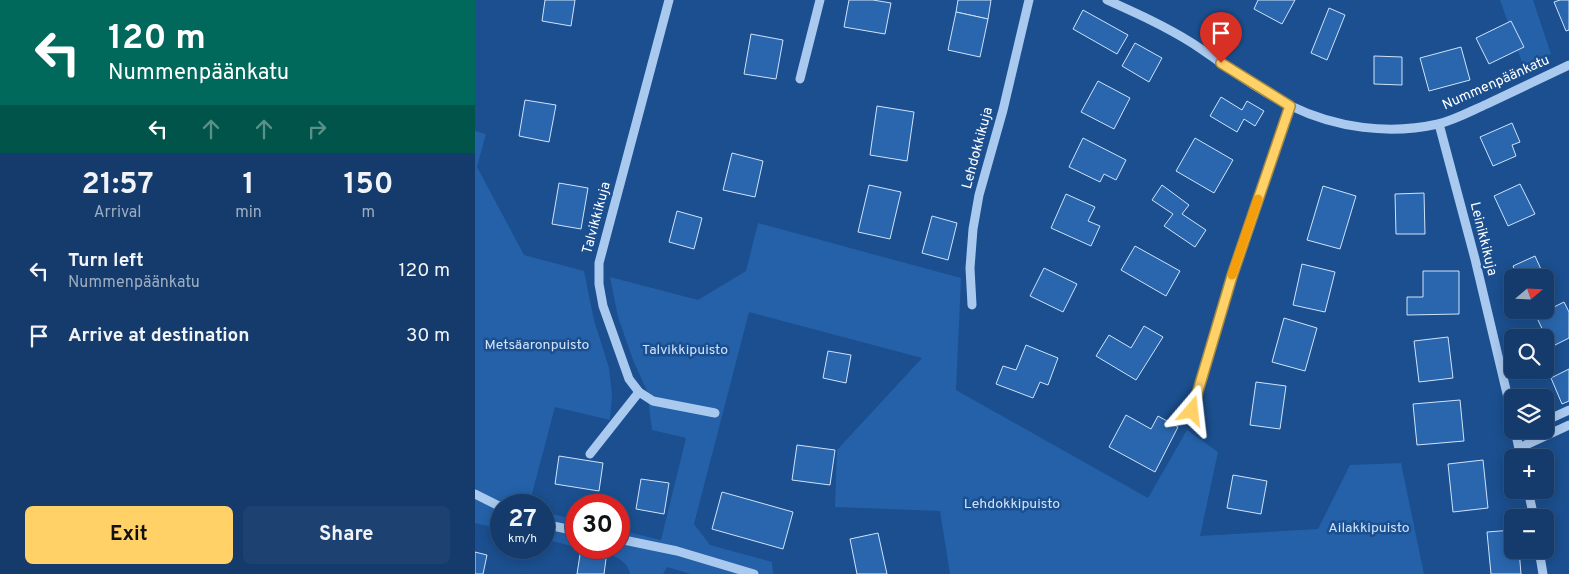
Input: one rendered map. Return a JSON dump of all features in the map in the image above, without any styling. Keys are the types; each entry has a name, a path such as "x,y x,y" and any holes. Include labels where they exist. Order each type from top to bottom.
{"street":[{"name":"Talvikkikuja","path":"639,392 629,379 603,306 599,284 599,263 669,0"},
{"path":"800,79 820,0"},
{"name":"Lehdokkikuja","path":"973,304 970,268 973,228 979,195 1003,110 1029,0"},
{"name":"Nummenpäänkatu","path":"1107,0 1147,18 1190,42 1237,74 1290,106 1327,120 1367,129 1406,129 1439,124 1569,65"},
{"path":"1192,411 1232,276 1290,106"},
{"name":"Leinikkikuja","path":"1439,124 1475,259 1506,389"},
{"path":"590,454 639,392 653,401 715,412"},
{"path":"1554,417 1569,410"},
{"path":"1527,449 1569,425"},
{"path":"475,494 490,502"},
{"path":"630,541 677,551 754,574"},
{"path":"1540,559 1543,574"}],"green space":[{"path":"1500,0 1533,0 1551,54 1524,68"},
{"name":"Metsäaronpuisto","path":"475,131 486,134 477,167 524,255 584,271 594,320 609,368 612,395 610,420 555,407 532,494 490,494 490,526 475,523"},
{"path":"758,223 961,278 956,390 1148,498 1187,430 1218,452 1200,536 1318,529 1350,465 1401,463 1424,574 950,574 940,511 835,507 837,450 922,358 749,312 694,524 710,545 772,562 773,574 691,574 667,567 663,574 630,574 628,567 618,559 630,559 630,533 661,540 686,438 652,430 647,391 633,360 618,317 610,277 698,300 746,271"},
{"path":"555,515 565,517 565,544 555,542"}],"building":[{"path":"545,0 575,0 571,26 542,21"},
{"path":"849,0 873,0 891,3 885,34 844,27"},
{"path":"958,0 991,0 988,19 956,12"},
{"path":"1258,0 1295,0 1282,24 1254,9"},
{"path":"1569,0 1569,30 1566,31 1554,2"},
{"path":"1329,8 1345,15 1327,60 1311,53"},
{"path":"1083,10 1128,35 1117,54 1073,29"},
{"path":"956,12 988,19 980,57 948,50"},
{"path":"1511,21 1524,47 1489,64 1476,38"},
{"path":"751,34 783,40 776,79 744,74"},
{"path":"1135,43 1162,58 1149,82 1122,66"},
{"path":"1461,47 1470,80 1429,91 1420,58"},
{"path":"1374,56 1402,57 1402,85 1374,84"},
{"path":"1098,81 1130,98 1114,129 1081,112"},
{"path":"1221,97 1242,110 1247,101 1264,111 1255,126 1244,119 1237,132 1210,116"},
{"path":"525,100 556,105 549,142 519,136"},
{"path":"877,106 914,112 907,161 870,155"},
{"path":"1512,123 1520,142 1512,145 1516,156 1493,166 1480,137"},
{"path":"1083,138 1126,160 1116,180 1104,174 1100,182 1069,167"},
{"path":"1195,138 1233,160 1214,193 1176,171"},
{"path":"732,153 763,161 755,197 723,190"},
{"path":"559,183 588,188 581,229 552,224"},
{"path":"1520,184 1535,214 1508,226 1494,196"},
{"path":"869,185 901,192 890,239 858,232"},
{"path":"1162,185 1189,205 1182,214 1206,230 1195,247 1164,226 1173,214 1152,200"},
{"path":"1323,186 1356,196 1340,249 1307,240"},
{"path":"1424,193 1425,234 1396,234 1395,194"},
{"path":"1066,194 1095,207 1088,221 1100,226 1091,246 1051,228"},
{"path":"677,211 702,218 694,249 669,242"},
{"path":"932,216 957,223 948,260 922,253"},
{"path":"1135,246 1180,271 1166,296 1121,270"},
{"path":"1535,256 1541,269 1514,269 1513,266"},
{"path":"1302,264 1335,272 1325,312 1293,305"},
{"path":"1044,268 1077,284 1063,312 1030,296"},
{"path":"1423,271 1459,271 1459,314 1407,315 1407,297 1423,297"},
{"path":"1564,302 1569,312 1569,338 1554,346 1554,329 1542,329 1537,319 1554,319 1554,307"},
{"path":"1284,318 1317,328 1305,371 1272,362"},
{"path":"1144,326 1163,337 1136,380 1096,356 1109,335 1131,348"},
{"path":"1448,337 1453,378 1419,382 1414,341"},
{"path":"1026,345 1058,358 1048,385 1040,382 1033,398 996,384 1003,366 1016,370"},
{"path":"828,351 851,355 846,383 823,378"},
{"path":"1569,369 1569,401 1562,404 1551,379 1554,379 1554,376"},
{"path":"1256,382 1286,386 1280,429 1250,425"},
{"path":"1460,400 1464,441 1417,445 1413,404"},
{"path":"1126,415 1151,429 1158,416 1178,427 1155,472 1109,447"},
{"path":"797,445 835,450 830,485 792,480"},
{"path":"559,456 603,463 599,491 555,484"},
{"path":"1483,460 1488,508 1453,512 1448,464"},
{"path":"1233,475 1267,481 1261,514 1227,508"},
{"path":"641,479 669,483 664,514 636,509"},
{"path":"722,492 793,512 783,549 712,529"},
{"path":"1504,531 1504,559 1520,559 1521,574 1491,574 1487,532"},
{"path":"878,533 887,574 857,574 850,539"},
{"path":"475,552 487,555 483,574 475,574"},
{"path":"579,559 606,559 604,574 577,574"}],"slow traffic":[{"path":"1232,275 1258,199"}],"route":[{"path":"1192,411 1232,276 1290,106 1221,63"}],"park label":[{"name":"Talvikkipuisto","path":"685,350"},
{"name":"Lehdokkipuisto","path":"1012,504"},
{"name":"Ailakkipuisto","path":"1369,528"}]}
